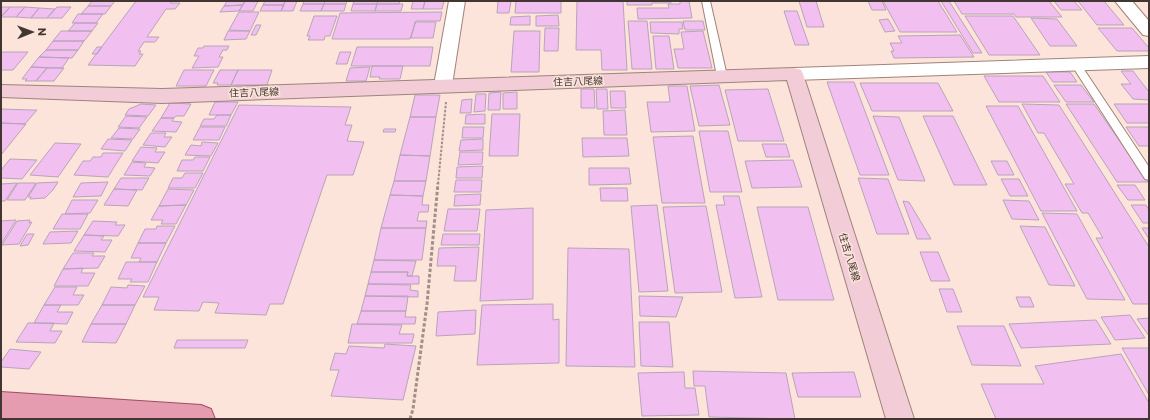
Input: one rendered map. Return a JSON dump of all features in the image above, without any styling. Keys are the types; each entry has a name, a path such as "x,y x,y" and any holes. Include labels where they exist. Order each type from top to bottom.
{"main road":[{"name":"住吉八尾線","path":"1,91 162,96 443,85 794,74 900,419"},
{"path":"1,405 201,419"}],"street":[{"path":"443,85 457,1"},
{"path":"1123,1 1149,31"},
{"path":"794,74 1149,62"}],"lane":[{"path":"706,1 722,76"},
{"path":"1076,64 1149,176"}],"path":[{"path":"410,419 413,409 427,304 447,92 443,85"}],"building":[{"path":"92,1 115,1 111,6 88,6"},
{"path":"136,1 172,1 170,3 180,3 175,9 166,9 147,37 159,37 155,42 144,42 138,51 141,51 139,54 143,54 135,66 88,65"},
{"path":"227,1 245,1 243,5 224,6"},
{"path":"245,1 258,1 253,11 239,11"},
{"path":"265,1 285,1 284,5 263,5"},
{"path":"285,1 297,1 293,11 281,11"},
{"path":"304,1 325,1 324,4 303,4"},
{"path":"325,1 347,1 346,4 324,4"},
{"path":"354,1 378,1 377,4 353,4"},
{"path":"378,1 400,1 399,4 377,4"},
{"path":"413,1 425,1 423,9 411,9"},
{"path":"425,1 444,1 442,9 423,9"},
{"path":"498,1 511,1 509,13 497,13"},
{"path":"516,1 561,1 561,13 515,13"},
{"path":"577,1 623,1 627,70 602,70 601,50 576,50"},
{"path":"627,1 671,1 671,3 627,5"},
{"path":"680,1 689,1 692,18 638,19 637,8 669,8 668,4 680,4"},
{"path":"799,1 816,1 824,27 807,27"},
{"path":"868,1 882,1 886,10 872,10"},
{"path":"883,1 938,1 957,32 900,32"},
{"path":"941,1 949,1 982,53 973,53"},
{"path":"954,1 1049,1 1062,17 1016,17 1014,14 962,14"},
{"path":"1054,1 1074,1 1082,10 1061,10"},
{"path":"1078,1 1104,1 1124,25 1097,25"},
{"path":"303,4 324,4 321,11 300,11"},
{"path":"324,4 346,4 344,11 321,11"},
{"path":"353,4 377,4 375,11 351,11"},
{"path":"377,4 403,4 401,11 375,11"},
{"path":"243,5 239,11 220,12 224,6"},
{"path":"263,5 284,5 281,11 260,11"},
{"path":"88,6 111,6 105,14 81,14"},
{"path":"1,7 10,7 1,17"},
{"path":"10,7 25,7 16,17 1,17"},
{"path":"25,7 39,8 31,18 16,17"},
{"path":"57,7 71,7 62,18 47,18"},
{"path":"39,8 55,9 47,18 31,18"},
{"path":"784,11 797,11 809,45 795,45"},
{"path":"239,12 259,12 250,31 229,30"},
{"path":"442,12 440,21 416,21 410,39 332,39 340,13"},
{"path":"78,14 103,14 96,23 72,23"},
{"path":"558,15 559,26 536,26 536,16"},
{"path":"314,16 337,16 330,36 325,36 324,40 308,40 310,36 307,36"},
{"path":"530,16 530,25 510,25 511,17"},
{"path":"965,16 1013,16 1040,55 989,55"},
{"path":"1031,18 1057,19 1077,46 1050,46"},
{"path":"888,19 895,31 885,32 879,20"},
{"path":"628,21 647,21 652,69 632,69"},
{"path":"683,21 703,21 705,30 685,30"},
{"path":"415,22 436,22 433,38 411,38"},
{"path":"650,22 682,22 683,29 679,29 679,34 651,33"},
{"path":"75,23 98,23 92,31 68,31"},
{"path":"256,25 261,25 256,35 251,35"},
{"path":"545,28 559,28 558,51 544,51"},
{"path":"1098,28 1132,28 1149,48 1149,51 1117,51"},
{"path":"61,31 92,31 84,41 53,41"},
{"path":"228,31 250,31 246,39 224,40"},
{"path":"514,31 540,31 539,72 511,72"},
{"path":"703,31 712,68 678,68 674,49 684,49 681,32"},
{"path":"960,35 974,57 894,58 891,51 894,51 890,43 902,43 898,36"},
{"path":"653,36 669,36 674,69 656,69"},
{"path":"53,41 84,41 78,50 46,50"},
{"path":"204,46 229,46 227,50 223,50 219,57 223,57 218,67 192,68 199,56 194,56 198,48 203,48"},
{"path":"97,47 102,47 97,54 92,54"},
{"path":"357,47 433,47 430,66 351,66"},
{"path":"46,50 78,50 72,58 39,57"},
{"path":"28,52 13,70 1,70 1,53"},
{"path":"340,52 351,52 347,64 336,64"},
{"path":"39,57 69,58 62,68 31,67"},
{"path":"372,66 403,66 400,79 379,79 380,77 370,77"},
{"path":"31,67 47,68 36,81 25,81 27,79 22,79"},
{"path":"370,67 366,81 346,81 350,68"},
{"path":"47,68 64,68 54,81 36,81"},
{"path":"184,70 214,70 206,86 176,86"},
{"path":"220,70 238,70 231,85 217,85 218,83 213,83"},
{"path":"238,70 272,70 267,85 231,85"},
{"path":"1121,71 1133,71 1149,92 1149,100 1133,99 1121,84 1131,84"},
{"path":"1046,72 1070,72 1077,82 1053,82"},
{"path":"984,76 1043,76 1060,102 999,102"},
{"path":"827,82 854,82 889,175 860,175"},
{"path":"860,83 938,83 953,111 872,111"},
{"path":"719,85 730,125 699,126 690,86"},
{"path":"1054,85 1081,85 1094,102 1066,102"},
{"path":"668,86 687,86 695,131 651,132 647,102 670,102"},
{"path":"581,89 594,89 595,108 581,108"},
{"path":"596,89 607,89 608,109 597,109"},
{"path":"768,89 784,141 738,141 725,90"},
{"path":"610,91 625,91 626,108 611,108"},
{"path":"501,92 500,110 488,110 489,93"},
{"path":"517,92 517,109 503,109 503,93"},
{"path":"476,94 486,94 485,111 474,112"},
{"path":"415,95 440,95 436,117 410,117"},
{"path":"472,99 471,113 460,113 462,100"},
{"path":"215,102 238,102 231,115 209,115"},
{"path":"170,103 191,104 184,116 161,118"},
{"path":"141,104 156,105 148,116 125,115 129,109"},
{"path":"1022,104 1059,105 1149,247 1149,304 1133,304 1096,238 1103,238 1088,213 1082,213 1065,184 1074,184 1044,133 1038,133"},
{"path":"1066,104 1094,104 1148,182 1117,182"},
{"path":"1114,104 1149,104 1149,123 1127,123"},
{"path":"239,105 351,107 345,125 352,125 347,141 364,142 353,175 327,175 283,304 270,304 266,315 215,313 219,303 203,302 199,311 154,310 159,297 143,297"},
{"path":"986,106 1018,106 1077,211 1041,211"},
{"path":"1,109 37,110 25,124 1,123"},
{"path":"625,110 627,135 604,135 603,111"},
{"path":"485,114 485,124 465,124 466,115"},
{"path":"492,114 520,114 518,156 489,156"},
{"path":"217,115 231,115 226,126 200,126 204,119 214,119"},
{"path":"126,116 147,117 139,128 118,127"},
{"path":"873,116 899,117 925,181 898,180"},
{"path":"923,116 953,116 987,185 954,185"},
{"path":"410,117 436,117 430,156 400,155"},
{"path":"161,118 174,118 172,121 182,122 176,132 152,131"},
{"path":"1,123 26,124 1,155"},
{"path":"200,127 225,127 219,140 193,140"},
{"path":"463,127 484,127 483,138 462,138"},
{"path":"1126,127 1149,127 1149,146 1139,146"},
{"path":"119,128 140,129 133,139 111,138"},
{"path":"384,129 396,129 395,132 383,132"},
{"path":"699,131 728,131 742,192 710,192"},
{"path":"151,133 166,133 164,137 172,137 165,147 143,145"},
{"path":"693,136 705,203 662,203 653,137"},
{"path":"582,138 627,138 629,156 583,157"},
{"path":"108,139 132,140 125,151 101,149"},
{"path":"483,139 483,150 459,151 461,140"},
{"path":"202,142 218,143 211,156 185,155 191,145 201,146"},
{"path":"55,143 81,144 58,177 30,175"},
{"path":"762,144 786,144 790,157 766,157"},
{"path":"141,147 157,148 155,152 165,152 158,163 132,161"},
{"path":"460,152 483,152 482,164 458,165"},
{"path":"103,153 123,153 108,177 74,175 83,161 90,161 93,157 101,157"},
{"path":"400,155 430,156 426,181 394,181"},
{"path":"195,157 210,157 203,171 177,171 182,160 193,160"},
{"path":"10,159 37,160 22,179 1,178 1,170"},
{"path":"793,160 802,187 752,188 745,161"},
{"path":"991,161 1007,161 1014,175 998,175"},
{"path":"132,162 146,163 144,167 155,168 150,176 124,175"},
{"path":"483,166 482,178 456,178 457,167"},
{"path":"589,168 629,168 631,184 589,185"},
{"path":"185,173 203,173 195,188 168,188 173,178 182,178"},
{"path":"121,178 149,178 142,190 114,189"},
{"path":"858,178 888,179 909,234 877,234"},
{"path":"1001,179 1019,179 1028,196 1010,196"},
{"path":"456,180 482,180 481,192 454,192"},
{"path":"394,181 426,181 423,196 390,195"},
{"path":"58,182 45,198 30,199 31,197 28,197 37,183"},
{"path":"108,182 101,196 73,197 81,183"},
{"path":"17,183 5,201 1,201 1,184"},
{"path":"18,183 36,183 25,200 7,200"},
{"path":"1117,185 1135,185 1145,200 1128,200"},
{"path":"600,188 627,188 628,201 601,201"},
{"path":"114,189 137,190 128,206 104,205"},
{"path":"168,189 194,190 186,205 159,206"},
{"path":"481,194 480,205 454,206 455,195"},
{"path":"390,195 423,196 422,205 429,205 428,212 419,212 417,221 427,221 426,228 381,228"},
{"path":"723,196 739,196 762,297 735,298 716,205 725,205"},
{"path":"72,200 98,200 90,213 65,214"},
{"path":"1003,200 1029,201 1039,220 1012,219"},
{"path":"903,201 909,202 931,239 917,239"},
{"path":"186,205 176,224 161,224 163,220 151,220 159,206"},
{"path":"657,205 668,291 639,292 631,206"},
{"path":"1131,205 1146,205 1149,210 1149,223 1143,223"},
{"path":"706,206 722,292 675,293 663,207"},
{"path":"757,207 808,207 834,300 778,300"},
{"path":"533,208 533,299 480,301 486,210"},
{"path":"448,209 480,209 477,231 444,231"},
{"path":"1042,213 1077,214 1125,300 1087,299"},
{"path":"62,214 88,214 80,229 53,229"},
{"path":"16,220 1,244 1,221"},
{"path":"30,220 29,223 32,222 19,244 2,245 17,221"},
{"path":"93,221 117,222 115,225 125,225 118,236 84,235"},
{"path":"157,226 175,226 166,243 138,243 145,229 156,229"},
{"path":"1020,226 1045,227 1075,286 1049,285"},
{"path":"381,228 426,228 422,260 374,260"},
{"path":"1142,228 1149,228 1149,239"},
{"path":"78,231 71,243 43,244 50,232"},
{"path":"27,234 34,234 28,245 20,246"},
{"path":"443,234 480,234 479,245 441,245"},
{"path":"84,235 104,236 101,240 112,240 105,252 74,251"},
{"path":"138,243 166,243 157,262 139,262 141,258 131,258"},
{"path":"479,247 476,281 454,281 456,266 437,266 439,248"},
{"path":"568,248 629,249 635,367 566,366"},
{"path":"920,252 938,252 950,281 931,281"},
{"path":"73,253 94,253 92,256 105,256 98,268 63,269"},
{"path":"374,260 416,261 412,276 407,276 408,272 371,272"},
{"path":"126,262 157,262 148,282 130,282 132,279 118,279"},
{"path":"83,268 81,273 95,273 88,286 54,286 63,269"},
{"path":"371,272 408,272 407,276 419,276 419,284 368,284"},
{"path":"368,284 411,285 410,290 418,291 418,297 365,296"},
{"path":"128,285 145,286 135,305 102,305 111,287 127,288"},
{"path":"55,287 77,287 73,295 84,295 78,305 44,305"},
{"path":"939,289 953,289 962,312 947,312"},
{"path":"365,296 408,296 406,311 361,311"},
{"path":"639,296 683,297 676,317 640,316"},
{"path":"1016,297 1030,297 1034,307 1020,307"},
{"path":"553,304 553,320 559,319 559,363 477,365 482,305"},
{"path":"44,305 61,305 57,312 73,312 67,324 34,323"},
{"path":"102,305 135,305 126,324 91,324"},
{"path":"476,310 475,334 436,336 438,312"},
{"path":"361,311 406,311 405,317 416,317 415,324 357,324"},
{"path":"1130,315 1145,338 1115,340 1101,317"},
{"path":"1149,318 1149,336 1137,319"},
{"path":"1096,320 1111,344 1021,348 1009,324"},
{"path":"639,322 669,322 673,367 641,366"},
{"path":"28,323 54,323 50,331 62,331 55,343 16,342"},
{"path":"91,324 126,324 116,343 82,342"},
{"path":"352,324 402,325 399,334 414,334 412,343 348,343"},
{"path":"957,326 1004,326 1021,366 972,365"},
{"path":"177,340 248,340 245,348 174,348"},
{"path":"385,344 416,346 403,400 331,396 339,370 330,370 335,353 346,354 349,346 384,348"},
{"path":"1122,348 1149,348 1149,395"},
{"path":"10,349 41,352 29,369 1,367 1,362"},
{"path":"1121,354 1149,403 1149,419 996,419 981,384 1044,384 1035,366"},
{"path":"693,371 786,373 795,419 709,417 705,386 694,386"},
{"path":"684,372 685,388 695,388 699,415 642,416 638,373"},
{"path":"854,372 861,397 798,397 792,373"}]}
